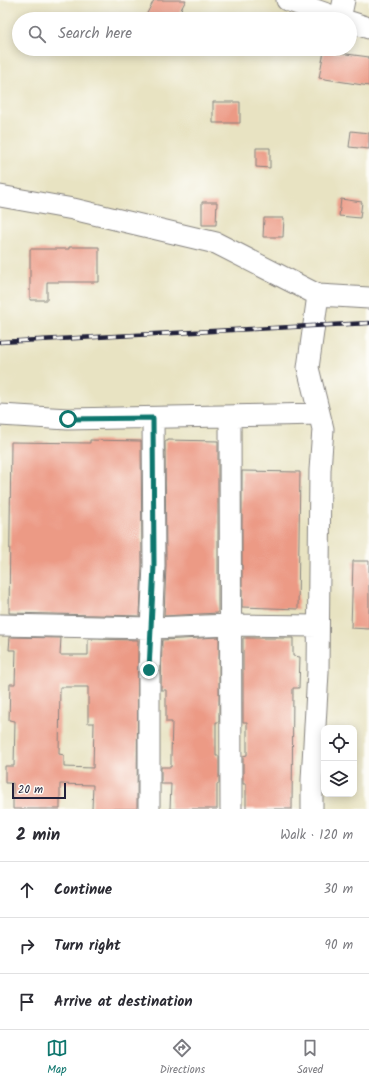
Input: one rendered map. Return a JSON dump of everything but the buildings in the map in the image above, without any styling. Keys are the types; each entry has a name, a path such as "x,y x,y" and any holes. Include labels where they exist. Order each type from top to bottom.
{"street":[{"path":"287,0 321,12"},
{"path":"342,12 344,0"},
{"path":"357,24 369,28"},
{"path":"0,196 73,209 216,243 318,295 369,298"},
{"path":"312,809 312,780 318,672 320,478 323,429 308,368 318,295"},
{"path":"0,415 68,419 230,417 319,414"},
{"path":"230,417 231,809"},
{"path":"149,809 149,670 154,565 153,418"},
{"path":"0,625 151,628 231,624 318,626"}],"railway":[{"path":"0,342 369,323"}],"route":[{"path":"68,419 153,418 154,565 149,670"}]}
